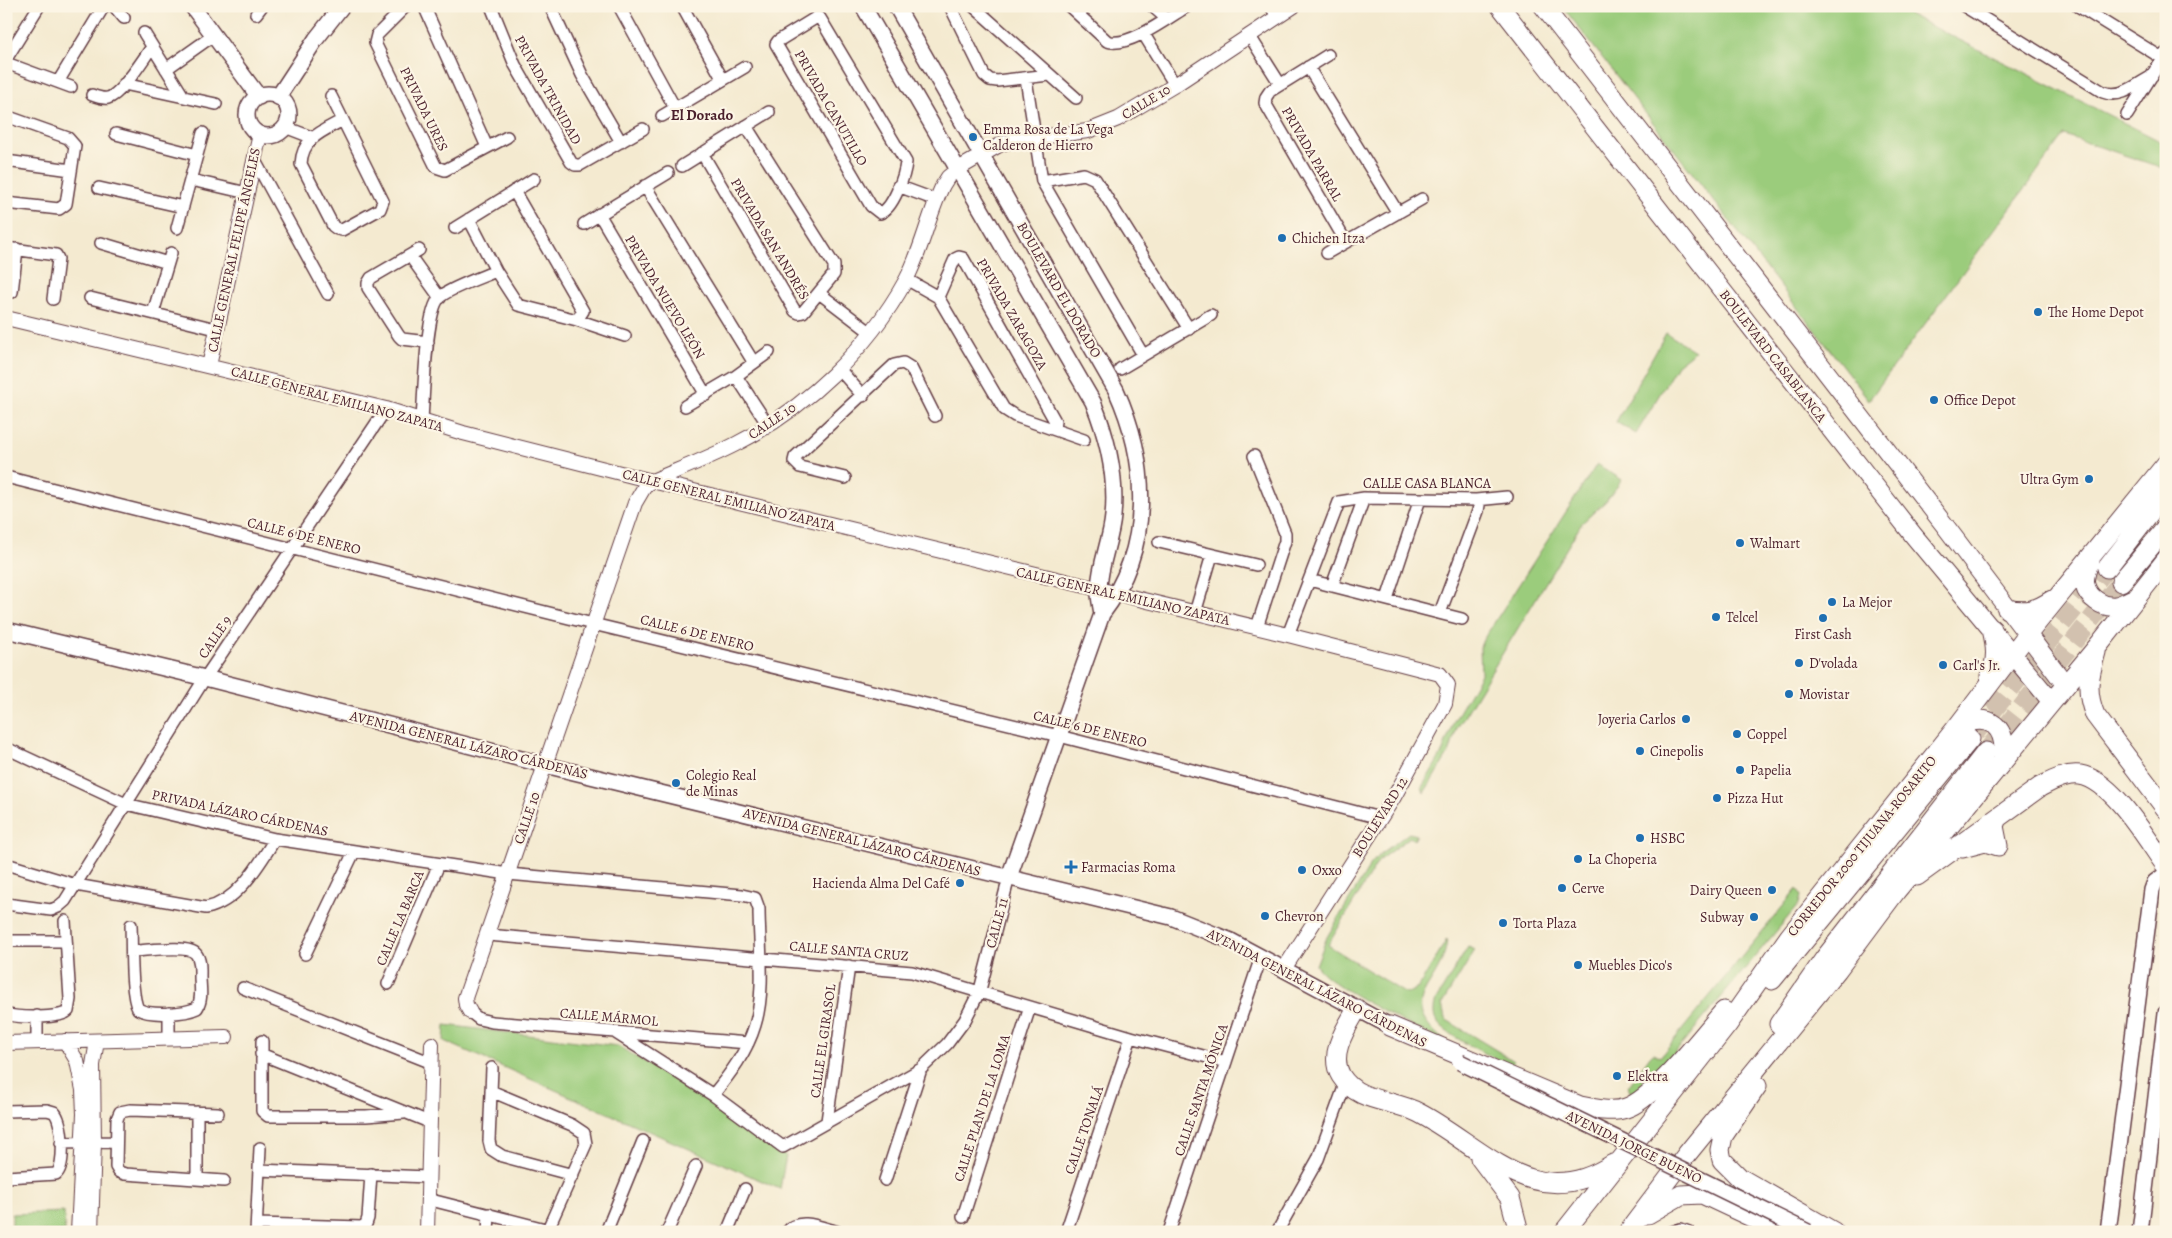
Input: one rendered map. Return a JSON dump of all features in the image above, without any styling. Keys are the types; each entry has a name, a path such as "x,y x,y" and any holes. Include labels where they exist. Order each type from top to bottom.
{"highway":[{"name":"CORREDOR 2000 TIJUANA-ROSARITO","path":"1564,1232 1728,1024 1789,936 1964,733 1982,694 2012,654 2166,464"},
{"path":"2107,568 2166,492"},
{"path":"2121,582 2166,528"},
{"path":"2091,558 2084,584 2095,600 2105,606 2114,607 2134,598"},
{"path":"1834,1232 1740,1178 1722,1160 1720,1150 1723,1136 1837,970 1896,891 2098,646 2134,598 2166,560"},
{"path":"2007,609 2021,612 2030,611 2041,607 2065,590"},
{"path":"1982,694 1996,659 1996,647 1992,629"},
{"path":"2098,646 2088,685 2089,700 2095,714 2166,809"},
{"path":"1657,1115 1805,941 1964,733 1970,720 1981,720 1999,729 2004,739 2003,761"},
{"path":"1632,1227 1687,1154 1825,958 1986,752"},
{"path":"1896,891 2040,786 2062,777 2080,775 2099,783 2114,795 2166,866"},
{"path":"1390,1026 1580,1106 1603,1111 1626,1108 1647,1096 1661,1082 1789,936"},
{"path":"1687,1154 1837,970"},
{"path":"1357,1009 1345,1029 1336,1063 1341,1075 1353,1090 1365,1096 1406,1106 1445,1129 1473,1150 1527,1178 1547,1184 1566,1184 1582,1180 1603,1171 1624,1157"},
{"path":"1473,1150 1510,1198 1519,1232"},
{"path":"1632,1227 1671,1198 1692,1193 1712,1197 1783,1232"}],"main road":[{"path":"192,6 259,96"},
{"path":"278,97 316,39 342,6"},
{"name":"BOULEVARD EL DORADO","path":"863,6 1093,402 1103,428 1114,484 1113,517 1098,590"},
{"name":"BOULEVARD EL DORADO","path":"896,6 1116,390 1128,417 1139,466 1142,504 1138,533 1118,594"},
{"name":"BOULEVARD CASABLANCA","path":"1500,6 1914,536 2051,701"},
{"path":"1543,6 2065,684"},
{"path":"272,95 278,97 287,107 288,121 286,127 274,135 260,134 254,131 247,119 249,106 259,96 272,95"},
{"name":"CALLE 11","path":"1098,590 1102,614"},
{"name":"CALLE 11","path":"1009,877 1102,614 1118,594"},
{"name":"AVENIDA GENERAL LÁZARO CÁRDENAS","path":"6,630 205,678 545,765 1171,917 1199,927 1261,957 1460,1062"},
{"path":"2108,1232 2152,890 2155,882 2166,874"},
{"path":"2140,1232 2166,1013"},
{"name":"AVENIDA JORGE BUENO","path":"1460,1062 1808,1232"}],"street":[{"path":"6,59 39,6"},
{"path":"58,82 104,6"},
{"path":"114,6 124,18"},
{"path":"389,6 395,17"},
{"name":"PRIVADA URES","path":"406,6 377,36 375,43 436,167 445,170 507,137"},
{"path":"424,6 487,148"},
{"name":"PRIVADA TRINIDAD","path":"491,6 515,65 571,162 575,165 580,164 644,129"},
{"path":"550,6 579,67 621,142"},
{"path":"619,6 676,108"},
{"path":"682,6 723,80"},
{"path":"950,6 984,75 990,80 1026,79 1049,75"},
{"path":"973,6 1076,98"},
{"path":"1069,6 1107,41 1113,43 1121,43 1186,7"},
{"path":"1152,6 1167,19"},
{"name":"CALLE 10","path":"470,1012 466,1005 466,998 635,503 645,486 652,481 735,445 768,425 806,398 838,369 870,332 894,300 906,279 936,200 948,177 958,169 1001,144 1088,131 1105,126 1174,85 1250,35 1274,12 1294,6"},
{"path":"1964,6 2103,92 2111,95 2122,93 2152,76"},
{"path":"2078,6 2164,55 2127,115"},
{"name":"PRIVADA CANUTILLO","path":"818,17 820,18 904,157 906,167 898,186 889,207 885,211 880,212 871,206 776,44 778,40 818,17"},
{"path":"1143,32 1174,85"},
{"path":"144,33 183,96"},
{"path":"166,69 214,35"},
{"path":"1250,35 1280,84"},
{"path":"92,95 108,98 124,84 152,47"},
{"name":"PRIVADA PARRAL","path":"1328,54 1270,91 1265,103 1346,242"},
{"path":"6,63 71,87"},
{"path":"662,116 745,67"},
{"path":"1308,67 1398,212"},
{"path":"1026,79 1042,181 1143,355"},
{"path":"124,84 216,104"},
{"path":"330,96 383,201 380,209 342,230 333,226 301,164 301,159 311,137 342,120"},
{"path":"682,166 769,112"},
{"path":"6,116 68,138 75,146 66,204 63,207 60,209 6,203"},
{"name":"PRIVADA SAN ANDRÉS","path":"702,153 795,311 803,312 834,274 834,265 746,126"},
{"path":"286,127 311,137"},
{"path":"177,228 203,133"},
{"path":"116,134 197,155"},
{"name":"CALLE GENERAL FELIPE ÁNGELES","path":"209,366 260,134"},
{"path":"254,159 328,294"},
{"path":"6,161 71,170"},
{"path":"584,224 668,173"},
{"path":"1042,181 1084,174 1095,179 1189,328"},
{"path":"455,228 534,178"},
{"path":"191,180 247,193"},
{"path":"645,186 754,363"},
{"path":"898,186 936,200"},
{"path":"99,188 183,207"},
{"path":"514,191 583,311 577,320"},
{"path":"1327,253 1422,199"},
{"name":"PRIVADA NUEVO LEÓN","path":"599,214 706,395"},
{"path":"469,219 496,271 518,305 577,320 625,336"},
{"path":"101,243 170,258 153,313"},
{"path":"12,292 12,249 56,255 58,259 53,299"},
{"path":"428,342 402,339 398,336 368,288 368,283 371,278 414,253 440,298"},
{"name":"PRIVADA ZARAGOZA","path":"938,297 955,259 963,258 1055,421 1054,429"},
{"path":"422,420 432,312 440,298 496,271"},
{"path":"906,279 938,297 1004,409 1015,416 1084,440"},
{"name":"PRIVADA SAN ANDRÉS","path":"819,293 870,332"},
{"path":"90,298 216,329"},
{"path":"1120,369 1211,316"},
{"name":"CALLE GENERAL EMILIANO ZAPATA","path":"6,318 386,409 463,433 652,481 1433,671 1445,678 1448,685"},
{"path":"686,406 736,376 769,352"},
{"path":"845,478 800,467 794,461 795,457 894,366 903,363 911,368 935,416"},
{"path":"838,369 863,396"},
{"path":"736,376 768,425"},
{"name":"CALLE 9","path":"6,904 51,910 65,901 205,678 386,409"},
{"path":"1254,456 1285,533 1285,541 1257,627"},
{"name":"CALLE 6 DE ENERO","path":"6,477 593,624 1059,736 1380,818"},
{"name":"CALLE CASA BLANCA","path":"1288,635 1339,502 1364,498 1476,500 1507,497"},
{"path":"1332,586 1364,498"},
{"path":"1387,599 1420,499"},
{"path":"1440,613 1478,511 1479,505 1476,500"},
{"path":"1159,542 1256,566"},
{"path":"1195,613 1212,555"},
{"path":"1309,580 1462,619"},
{"name":"BOULEVARD 12","path":"1284,969 1394,797 1446,704 1448,685"},
{"name":"PRIVADA LÁZARO CÁRDENAS","path":"6,748 126,804 275,839 508,874 742,895 755,898 759,909 759,958"},
{"path":"6,864 76,885 198,908 214,906 232,894 247,880 275,839"},
{"path":"305,954 354,852"},
{"name":"CALLE LA BARCA","path":"388,984 439,864"},
{"name":"CALLE 11","path":"713,1095 783,1147 921,1068 947,1044 965,1020 980,990 1009,877"},
{"path":"6,1014 60,1015 68,1011 70,999 64,921"},
{"path":"131,925 132,951 134,996 138,1009 146,1012 169,1013 197,1008 200,999 200,970 198,958 194,952 184,948 132,951"},
{"name":"CALLE SANTA CRUZ","path":"488,935 912,972 980,990 1132,1037 1226,1062"},
{"path":"6,941 66,941"},
{"name":"CALLE SANTA MÓNICA","path":"1169,1232 1261,957"},
{"path":"616,1033 713,1095 732,1070 748,1043 755,1025 759,1002 759,958"},
{"name":"CALLE EL GIRASOL","path":"827,1121 849,966"},
{"path":"243,988 432,1063"},
{"name":"CALLE PLAN DE LA LOMA","path":"963,1217 1030,1007"},
{"name":"CALLE MÁRMOL","path":"470,1012 479,1019 492,1022 748,1043"},
{"path":"169,1013 169,1038"},
{"path":"37,1016 37,1042"},
{"path":"6,1043 226,1037"},
{"name":"CALLE TONALÁ","path":"1066,1232 1132,1037"},
{"path":"262,1040 261,1107 262,1111 268,1116 366,1116 404,1113"},
{"path":"65,1041 81,1072 84,1114 89,1142 91,1232"},
{"path":"78,1232 89,1142 93,1065 97,1041"},
{"path":"427,1232 432,1044"},
{"path":"261,1054 429,1122"},
{"path":"492,1068 489,1141 493,1152 573,1175"},
{"path":"885,1180 921,1068"},
{"path":"1277,1232 1318,1159 1346,1082"},
{"path":"427,1199 553,1230 586,1144 586,1136 580,1129 491,1091"},
{"path":"6,1111 41,1110 54,1112 59,1118 62,1142 59,1172 47,1175 6,1177"},
{"path":"218,1113 122,1111 118,1114 117,1119 117,1170 125,1174 224,1181"},
{"path":"197,1112 197,1178"},
{"path":"606,1232 643,1141"},
{"path":"62,1142 116,1142"},
{"path":"260,1148 257,1228 362,1227 366,1224 368,1218 371,1174"},
{"path":"667,1232 696,1166"},
{"path":"259,1170 427,1177"},
{"path":"727,1232 745,1189"},
{"path":"488,1214 488,1232"},
{"path":"787,1232 797,1224 811,1225 838,1232"},
{"path":"1672,1232 1681,1228 1689,1232"}],"green space":[{"path":"1562,6 1892,6 2166,144 2166,169 2064,135 1869,400"},
{"path":"1666,333 1695,351 1677,365 1636,434 1616,422"},
{"path":"1597,464 1622,480 1606,501 1582,523 1456,730 1450,751 1424,793 1422,787 1442,753 1454,721 1481,674 1480,647 1483,640"},
{"path":"1409,833 1417,835 1414,840 1410,837 1379,860 1328,945 1406,994 1418,988 1447,939 1443,957 1424,994 1421,1004 1423,1016 1432,1029 1450,1045 1338,985 1316,965 1327,937 1371,864 1379,855"},
{"path":"1797,889 1801,896 1799,904 1649,1084 1637,1093 1631,1094 1628,1087 1650,1056 1653,1053 1660,1057"},
{"path":"1468,947 1475,950 1442,1004 1445,1019 1514,1061 1510,1066 1450,1034 1442,1028 1434,1017 1436,1000"},
{"path":"445,1025 618,1046 704,1097 786,1156 780,1189 444,1041"},
{"path":"64,1212 65,1232 12,1232 12,1214"}],"tunnel":[{"path":"1975,733 2107,568"},
{"path":"1986,752 2121,582"}],"place":[{"name":"Emma Rosa de La Vega Calderon de Hierro","path":"973,137"},
{"name":"Chichen Itza","path":"1282,238"},
{"name":"The Home Depot","path":"2038,312"},
{"name":"Office Depot","path":"1934,400"},
{"name":"Ultra Gym","path":"2089,479"},
{"name":"Walmart","path":"1740,543"},
{"name":"La Mejor","path":"1832,602"},
{"name":"Telcel","path":"1716,617"},
{"name":"First Cash","path":"1823,618"},
{"name":"D'volada","path":"1799,663"},
{"name":"Carl's Jr.","path":"1943,665"},
{"name":"Movistar","path":"1789,694"},
{"name":"Joyeria Carlos","path":"1686,719"},
{"name":"Coppel","path":"1737,734"},
{"name":"Cinepolis","path":"1640,751"},
{"name":"Papelia","path":"1740,770"},
{"name":"Colegio Real de Minas","path":"676,783"},
{"name":"Pizza Hut","path":"1717,798"},
{"name":"HSBC","path":"1640,838"},
{"name":"La Choperia","path":"1578,859"},
{"name":"Farmacias Roma","path":"1071,867"},
{"name":"Oxxo","path":"1302,870"},
{"name":"Hacienda Alma Del Café","path":"960,883"},
{"name":"Cerve","path":"1562,888"},
{"name":"Dairy Queen","path":"1772,890"},
{"name":"Chevron","path":"1265,916"},
{"name":"Subway","path":"1754,917"},
{"name":"Torta Plaza","path":"1503,923"},
{"name":"Muebles Dico's","path":"1578,965"},
{"name":"Elektra","path":"1617,1076"}],"district":[{"name":"El Dorado","path":"702,115"}]}
